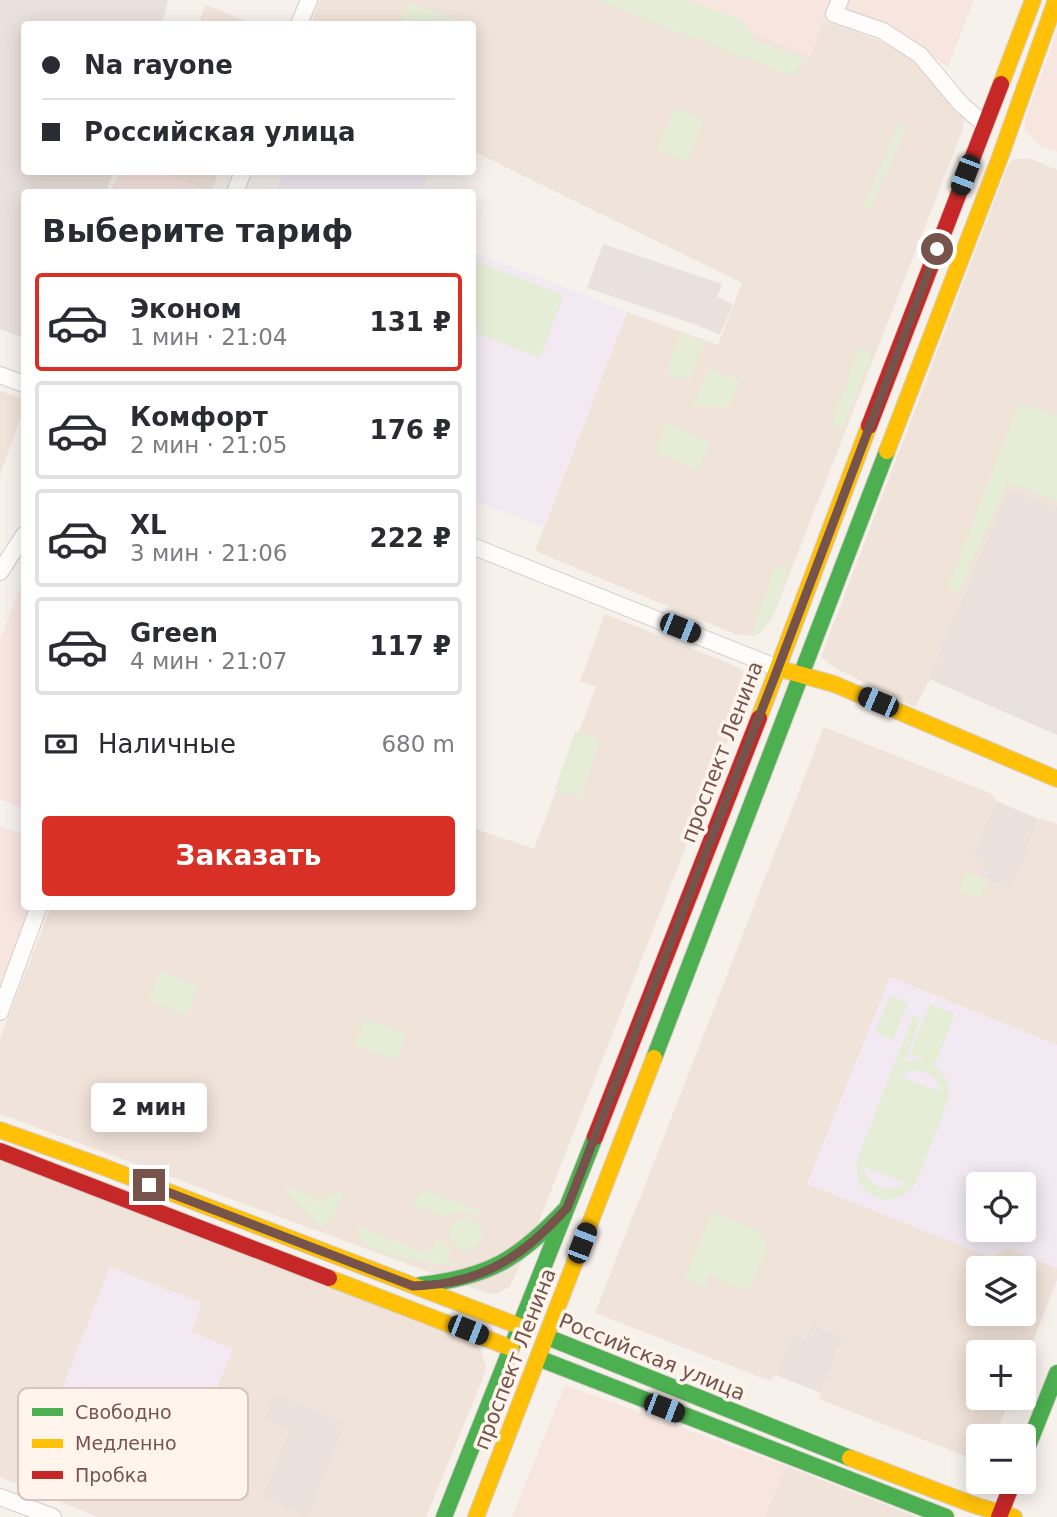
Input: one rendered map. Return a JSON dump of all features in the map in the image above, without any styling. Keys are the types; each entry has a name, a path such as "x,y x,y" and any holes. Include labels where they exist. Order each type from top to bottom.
{"main road":[{"name":"проспект Ленина","path":"444,1517 778,668 1033,0"},
{"name":"проспект Ленина","path":"476,1517 720,889 1007,137 1056,0"},
{"path":"984,124 1007,137"},
{"path":"778,668 834,684 1057,779"},
{"name":"Российская улица","path":"0,1130 520,1326 819,1446 1005,1516"},
{"name":"Российская улица","path":"0,1151 946,1517"},
{"path":"413,1286 449,1283 501,1265 545,1231 567,1208"},
{"path":"1036,1426 1057,1373"},
{"path":"1005,1516 1010,1494"}],"street":[{"path":"300,21 309,0"},
{"path":"840,0 834,14 883,32 920,55 961,104 984,124"},
{"path":"0,375 21,383"},
{"path":"0,572 21,540"},
{"path":"476,548 778,668"},
{"path":"0,1012 38,910"},
{"path":"0,1497 53,1517"}],"shaded area":[{"path":"0,0 168,0 163,21 21,21 21,175 113,175 106,189 21,189 21,337 0,329"},
{"path":"319,0 669,0 810,56 823,20 881,41 919,63 943,88 964,117 963,129 774,614 759,634 735,634 535,551 627,312 718,345 742,283 476,152 476,21 312,21"},
{"path":"669,0 974,0 948,67 903,35 841,11 836,25 823,21 810,56"},
{"path":"206,5 246,21 199,21"},
{"path":"1057,31 1057,152 1041,146 1025,131 1025,120"},
{"path":"1013,159 1031,159 1057,170 1057,509 1008,490 930,679 915,707 833,667 821,657 1008,165"},
{"path":"118,175 168,175 203,189 112,189"},
{"path":"168,175 218,175 212,189 203,189"},
{"path":"283,175 428,175 422,189 277,189"},
{"path":"603,244 722,284 717,297 733,304 720,335 587,288"},
{"path":"476,253 627,312 543,527 476,501"},
{"path":"0,391 21,398 21,416 0,475"},
{"path":"1008,490 1057,507 1057,735 929,679"},
{"path":"21,586 21,808 0,799 0,639"},
{"path":"605,614 733,665 743,671 748,688 532,1239 510,1287 495,1294 486,1293 0,1114 0,1038 50,910 476,910 476,829 534,849 596,687 580,681"},
{"path":"824,727 992,794 996,801 973,855 986,861 997,883 1011,888 1040,818 1057,824 1057,1045 890,977 807,1184 987,1256 966,1256 966,1326 1036,1326 1036,1259 1057,1268 1057,1280 1033,1340 966,1340 966,1410 1005,1410 1000,1424 966,1424 966,1456 819,1399 843,1338 827,1330 810,1324 805,1339 792,1334 776,1375 770,1381 595,1313"},
{"path":"996,801 1039,819 1011,889 980,876 986,861 973,855"},
{"path":"0,826 21,834 21,910 29,910 0,985"},
{"path":"890,977 1057,1045 1057,1268 1036,1259 1036,1256 1028,1256 1008,1248 987,1256 807,1184"},
{"path":"0,1160 477,1344 484,1358 486,1369 483,1378 426,1517 98,1517 56,1500 248,1500 248,1388 131,1388 232,1349 191,1332 202,1303 91,1388 18,1388 18,1484 0,1477","holes":["290,1429 307,1515 262,1497"]},
{"path":"1008,1248 1028,1256 992,1256"},
{"path":"110,1267 202,1303 191,1332 233,1349 217,1388 62,1388"},
{"path":"811,1324 843,1337 821,1393 776,1375 792,1334 805,1339"},
{"path":"565,1385 786,1466 765,1517 512,1517"},
{"path":"275,1394 345,1423 307,1516 262,1497 290,1429 265,1419"},
{"path":"786,1466 917,1517 765,1517"}],"green space":[{"path":"596,0 686,0 744,21 755,41 806,59 793,76"},
{"path":"409,2 460,21 401,21"},
{"path":"675,108 704,120 686,162 657,150"},
{"path":"899,123 907,126 870,210 863,207"},
{"path":"476,261 564,295 540,358 476,333"},
{"path":"681,333 705,342 689,381 666,372"},
{"path":"860,347 872,354 843,427 831,425"},
{"path":"709,368 740,380 728,407 693,405"},
{"path":"1019,403 1057,415 1057,501 1008,482 957,596 948,587"},
{"path":"668,424 710,442 698,470 656,452"},
{"path":"776,565 788,567 781,596 768,624 762,631 751,635"},
{"path":"575,731 600,740 580,798 555,789"},
{"path":"967,872 987,880 980,899 959,890"},
{"path":"160,971 199,987 187,1016 148,1000"},
{"path":"890,995 908,1003 893,1040 875,1032"},
{"path":"930,1004 955,1014 935,1064 932,1064 946,1079 949,1098 918,1179 910,1190 899,1197 878,1198 868,1193 861,1185 857,1174 857,1160 913,1016 921,1019 904,1062 926,1061 910,1054","holes":["910,1071 921,1071 930,1075 941,1092 901,1077","864,1167 905,1183 899,1187 880,1187 870,1180"]},
{"path":"365,1019 406,1032 397,1060 355,1046"},
{"path":"286,1186 315,1197 318,1203 339,1191 344,1193 332,1220 321,1227 285,1192"},
{"path":"425,1190 480,1211 479,1215 458,1211 443,1217 410,1203"},
{"path":"712,1212 759,1230 768,1243 749,1291 710,1275 705,1287 685,1279"},
{"path":"466,1218 477,1223 482,1234 477,1245 466,1250 455,1245 450,1234 455,1223"},
{"path":"358,1226 429,1254 437,1239 442,1241 450,1249 449,1260 456,1266 406,1258 369,1247 360,1237"}],"traffic: fast":[{"path":"654,1058 887,451"},
{"path":"444,1517 595,1137"},
{"path":"420,1285 465,1277 500,1263 532,1242 565,1210"},
{"path":"547,1337 850,1458"},
{"path":"538,1358 946,1517"},
{"path":"1036,1426 1057,1373"}],"traffic: slow":[{"path":"1001,84 1033,0"},
{"path":"887,451 999,160 1056,0"},
{"path":"759,718 869,426"},
{"path":"784,670 834,684 1057,779"},
{"path":"476,1517 654,1058"},
{"path":"0,1130 519,1326"},
{"path":"329,1278 511,1348"},
{"path":"850,1458 974,1505 1014,1517"}],"traffic: jam":[{"path":"869,426 1001,84"},
{"path":"595,1137 759,718"},
{"path":"0,1151 329,1278"},
{"path":"999,1517 1008,1494"}],"route":[{"path":"149,1185 413,1286 449,1283 501,1265 545,1231 567,1208 775,676 937,249"}]}
